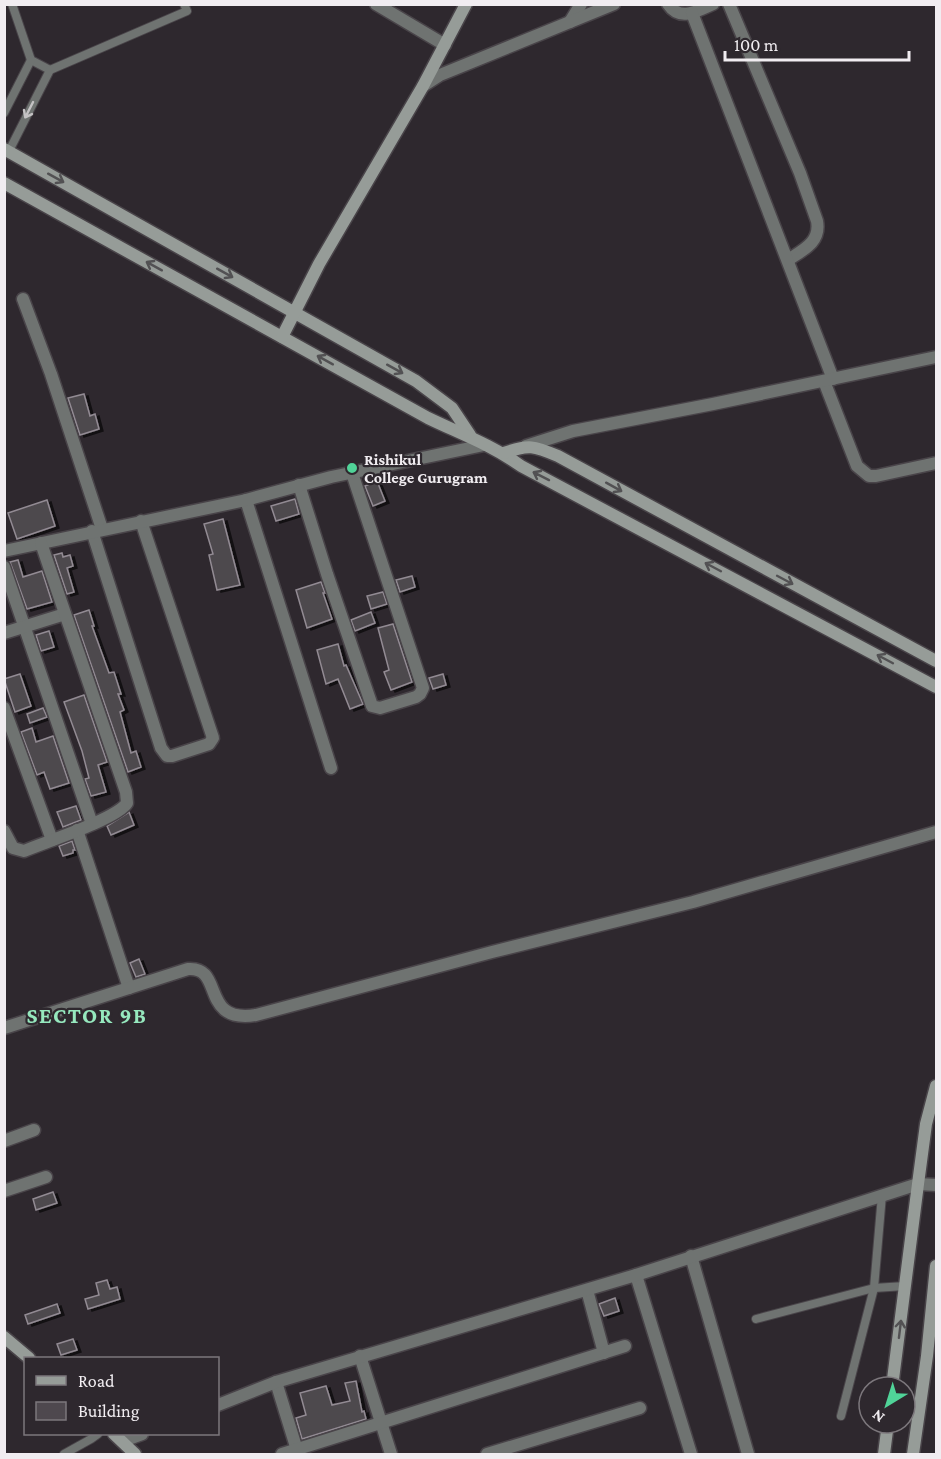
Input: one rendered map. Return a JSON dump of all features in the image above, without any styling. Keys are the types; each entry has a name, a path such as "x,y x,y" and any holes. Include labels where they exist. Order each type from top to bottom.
{"street":[{"path":"376,4 444,45"},
{"path":"282,337 319,264 423,86 466,4"},
{"path":"570,22 580,4"},
{"path":"423,86 440,75 614,4"},
{"path":"668,4 677,14 692,13 713,4"},
{"path":"729,4 800,173 817,221 816,237 811,244 788,260"},
{"path":"692,13 788,260 854,458 862,472 869,476 936,463"},
{"path":"7,150 431,390 452,408 470,435"},
{"path":"4,183 428,418 470,435 484,445 504,453 521,466 936,687"},
{"path":"23,299 51,374 161,748 167,756 172,756 209,744 213,738 141,521"},
{"path":"504,453 573,432 936,357"},
{"path":"4,551 246,500 352,473 484,445"},
{"path":"526,446 538,447 558,456 936,661"},
{"path":"299,486 370,700 375,708 380,708 416,697 423,688 352,473"},
{"path":"246,500 332,768"},
{"path":"4,831 13,848 18,851 24,850 92,824 121,810 127,803 41,543"},
{"path":"4,567 92,824"},
{"path":"4,633 65,614"},
{"path":"4,708 52,840"},
{"path":"77,830 129,988"},
{"path":"4,1028 197,968 204,973 226,1012 234,1016 256,1015 492,952 693,902 936,832"},
{"path":"894,1375 926,1124 936,1086"},
{"path":"4,1141 34,1130"},
{"path":"4,1191 46,1177"},
{"path":"219,1405 276,1382 636,1275 882,1195 918,1184 936,1185"},
{"path":"692,1256 748,1455"},
{"path":"913,1455 927,1356 936,1266"},
{"path":"636,1275 691,1455"},
{"path":"587,1290 604,1353"},
{"path":"4,1337 27,1357"},
{"path":"282,1455 625,1346"},
{"path":"360,1356 391,1455"},
{"path":"276,1382 297,1450"},
{"path":"487,1455 640,1408"},
{"path":"884,1455 886,1435"},
{"path":"119,1437 135,1455"}],"lane":[{"path":"12,4 31,60 50,70"},
{"path":"7,150 50,70 186,11 184,4"},
{"path":"4,112 31,60"},
{"path":"841,1416 874,1288 882,1195"},
{"path":"756,1319 874,1288 905,1286"},
{"path":"64,1455 96,1435"}],"building":[{"path":"84,394 90,416 95,414 99,429 80,435 68,398"},
{"path":"377,481 385,501 373,506 365,486"},
{"path":"295,499 299,514 276,521 271,506"},
{"path":"47,500 55,526 17,539 8,513"},
{"path":"223,519 240,585 217,590 209,555 213,554 204,524"},
{"path":"62,553 63,557 70,555 73,566 67,568 74,592 67,594 54,555"},
{"path":"18,560 23,577 42,571 52,602 27,609 10,562"},
{"path":"412,576 415,587 400,592 396,580"},
{"path":"321,582 332,619 307,628 296,590"},
{"path":"383,592 387,604 371,609 367,596"},
{"path":"89,610 94,626 92,626 109,673 114,672 121,694 118,694 124,710 120,712 131,753 136,751 141,767 128,772 74,615"},
{"path":"371,612 375,623 355,631 351,620"},
{"path":"393,624 412,682 391,690 384,672 389,670 378,628"},
{"path":"49,631 54,647 41,651 36,635"},
{"path":"338,644 344,666 346,665 363,704 350,709 338,679 326,684 317,650"},
{"path":"20,674 31,706 15,712 4,679"},
{"path":"443,674 446,685 433,689 429,678"},
{"path":"84,695 107,762 98,765 106,792 91,796 85,779 89,778 82,751 64,702"},
{"path":"43,708 47,717 30,723 27,714"},
{"path":"32,728 36,742 53,736 69,783 50,789 44,772 37,775 21,732"},
{"path":"76,806 81,820 63,827 57,812"},
{"path":"129,812 134,825 111,835 107,826"},
{"path":"72,841 75,850 63,856 59,846"},
{"path":"139,959 145,974 136,977 130,963"},
{"path":"53,1192 57,1203 36,1210 33,1199"},
{"path":"107,1280 110,1289 117,1287 120,1299 88,1309 85,1299 99,1295 96,1283"},
{"path":"615,1298 619,1311 604,1316 599,1304"},
{"path":"57,1304 60,1313 28,1324 25,1315"},
{"path":"73,1339 77,1350 61,1355 57,1344"},
{"path":"356,1381 362,1412 364,1411 366,1419 302,1439 296,1418 306,1415 300,1393 326,1386 332,1405 350,1401 345,1383"}],"place":[{"name":"Rishikul College Gurugram","path":"352,468"}],"district":[{"name":"SECTOR 9B","path":"87,1015"}]}
